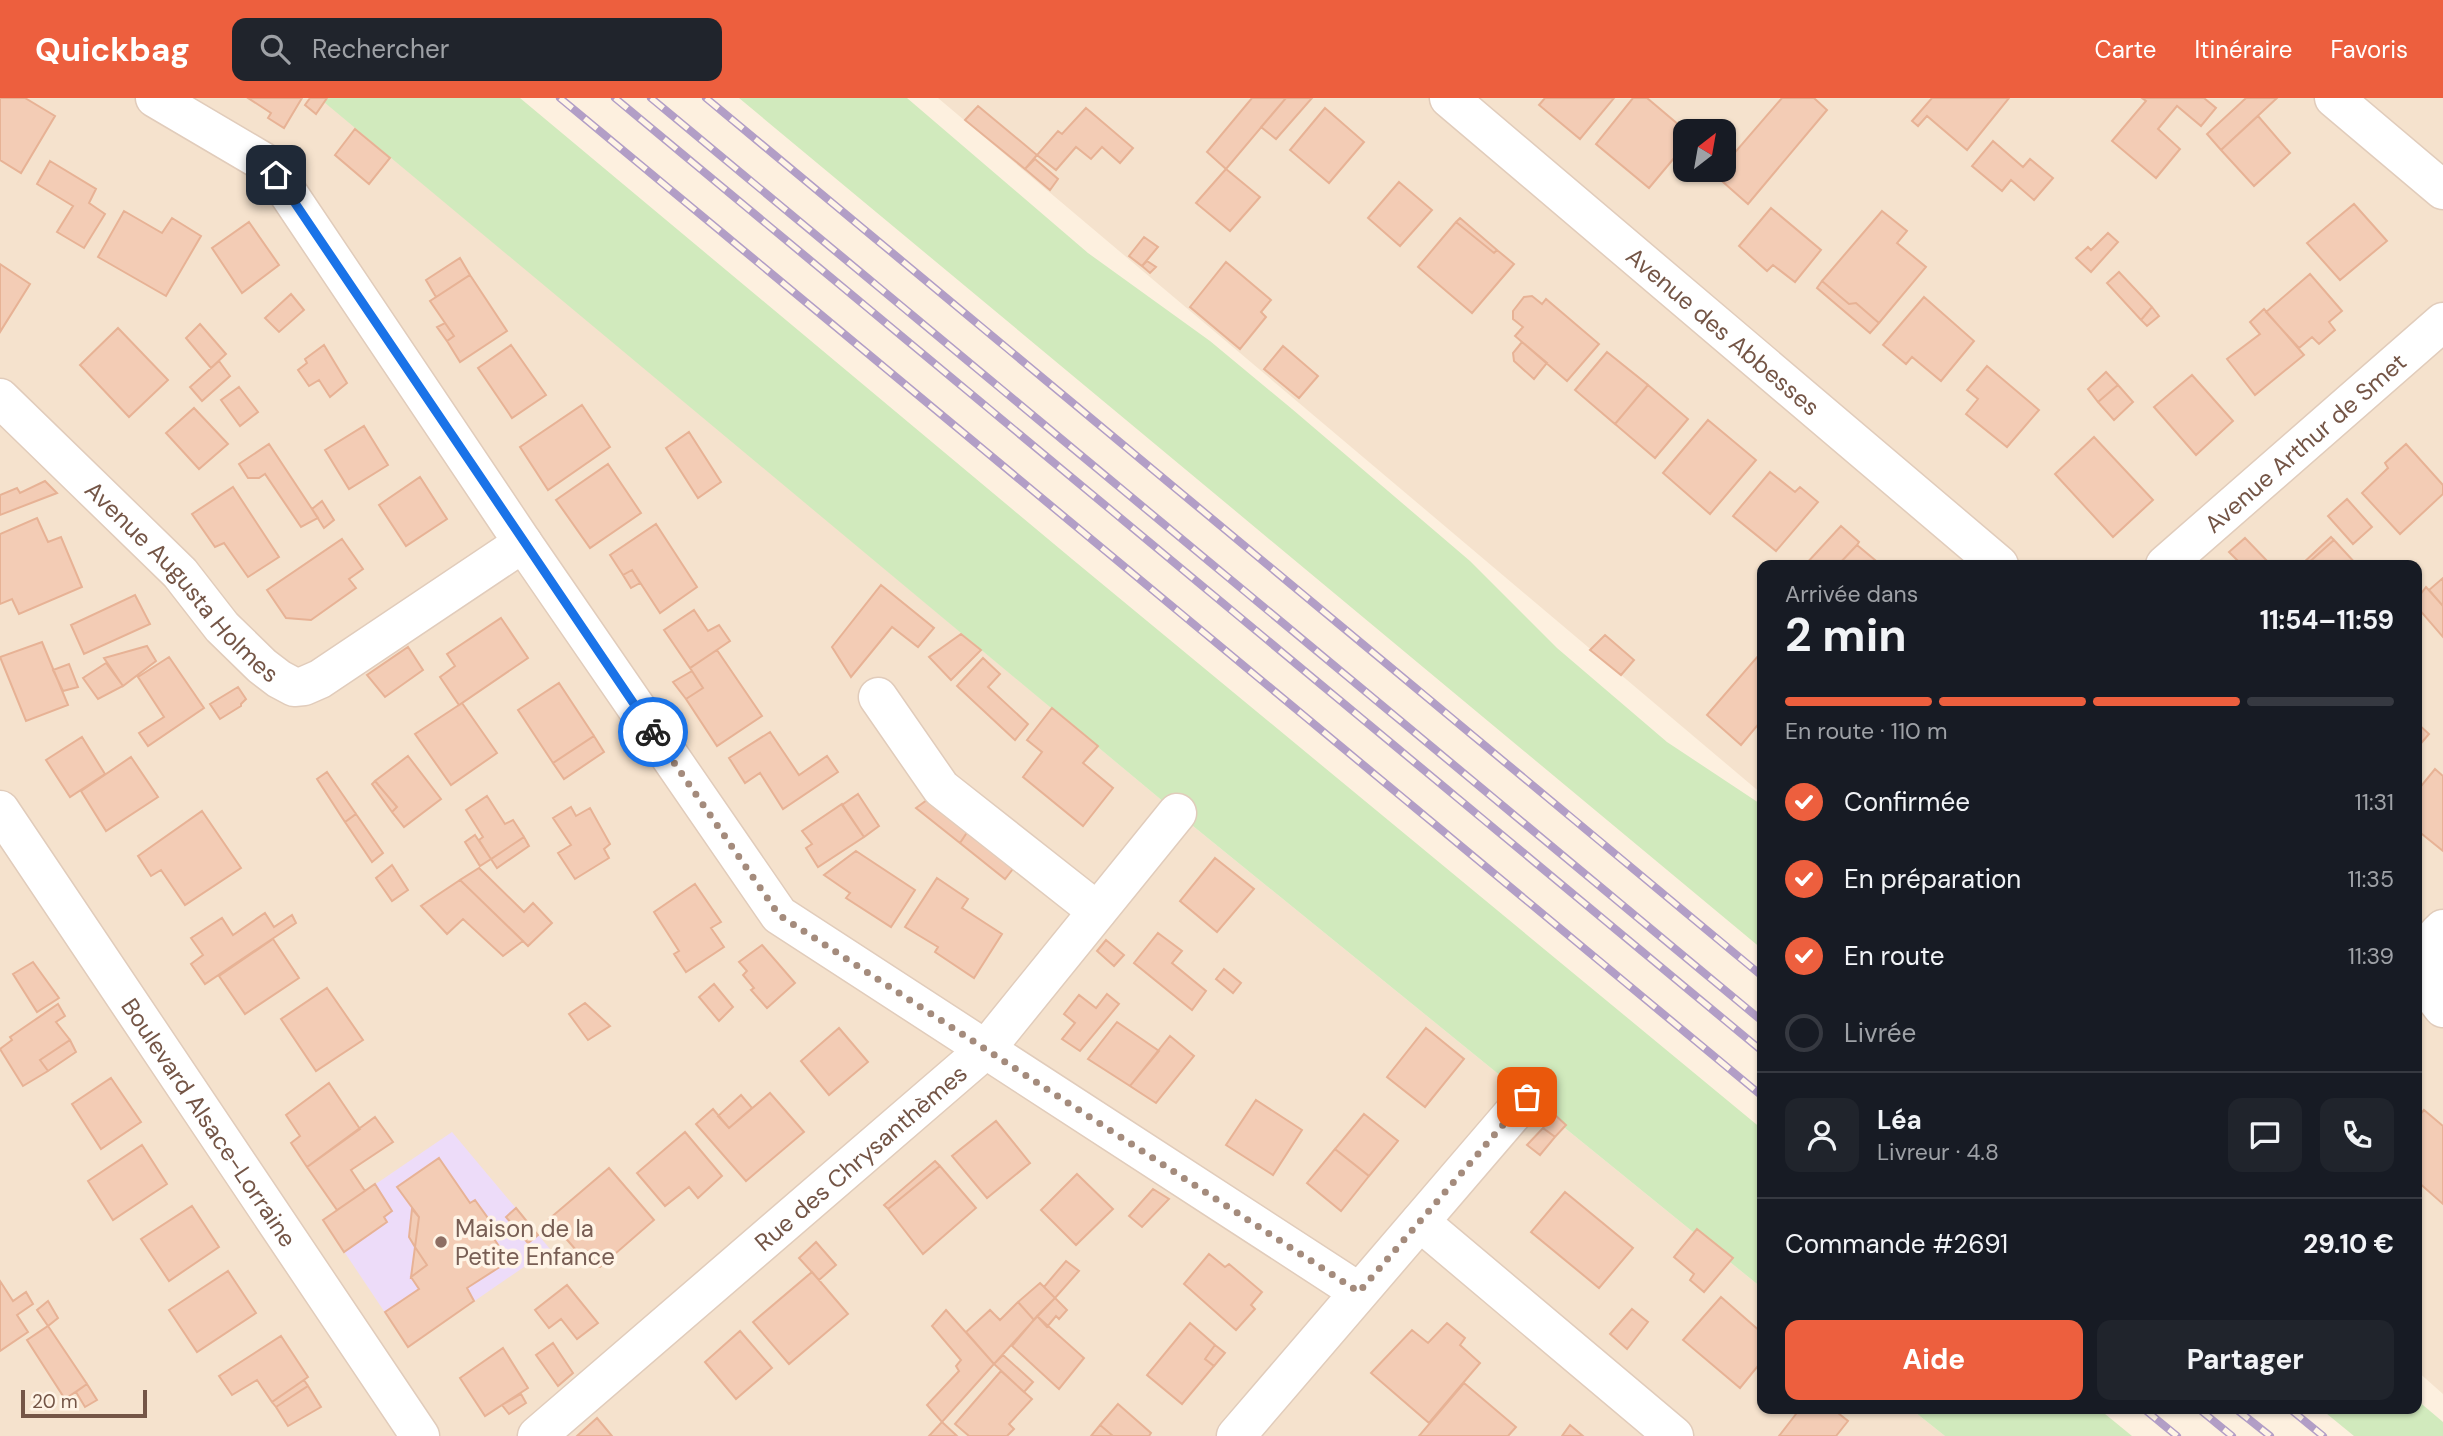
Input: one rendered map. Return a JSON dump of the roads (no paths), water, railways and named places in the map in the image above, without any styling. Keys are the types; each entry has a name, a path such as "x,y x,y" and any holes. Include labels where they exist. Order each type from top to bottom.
{"street":[{"path":"155,98 262,161 276,175 523,543 779,915 1359,1292"},
{"name":"Avenue des Abbesses","path":"1449,98 1993,560"},
{"path":"2334,98 2443,190"},
{"name":"Avenue Arthur de Smet","path":"2171,560 2443,322"},
{"name":"Avenue Augusta Holmes","path":"0,398 180,573 222,627 262,666 294,687 320,679 523,543"},
{"path":"878,697 941,788 1097,911"},
{"name":"Boulevard Alsace-Lorraine","path":"0,810 420,1436"},
{"name":"Rue des Chrysanthèmes","path":"537,1436 985,1050 1177,813"},
{"path":"2433,926 2427,955 2426,980 2433,996 2443,1008"},
{"path":"1236,1436 1527,1097"},
{"path":"1420,1222 1674,1436"}],"railway":[{"path":"560,98 1757,1092"},
{"path":"615,98 1757,1047"},
{"path":"651,98 1757,1017"},
{"path":"706,98 1757,972"},
{"path":"2150,1414 2177,1436"},
{"path":"2205,1414 2232,1436"},
{"path":"2242,1414 2270,1436"},
{"path":"2296,1414 2323,1436"}],"place":[{"name":"Maison de la Petite Enfance","path":"441,1242"}]}
